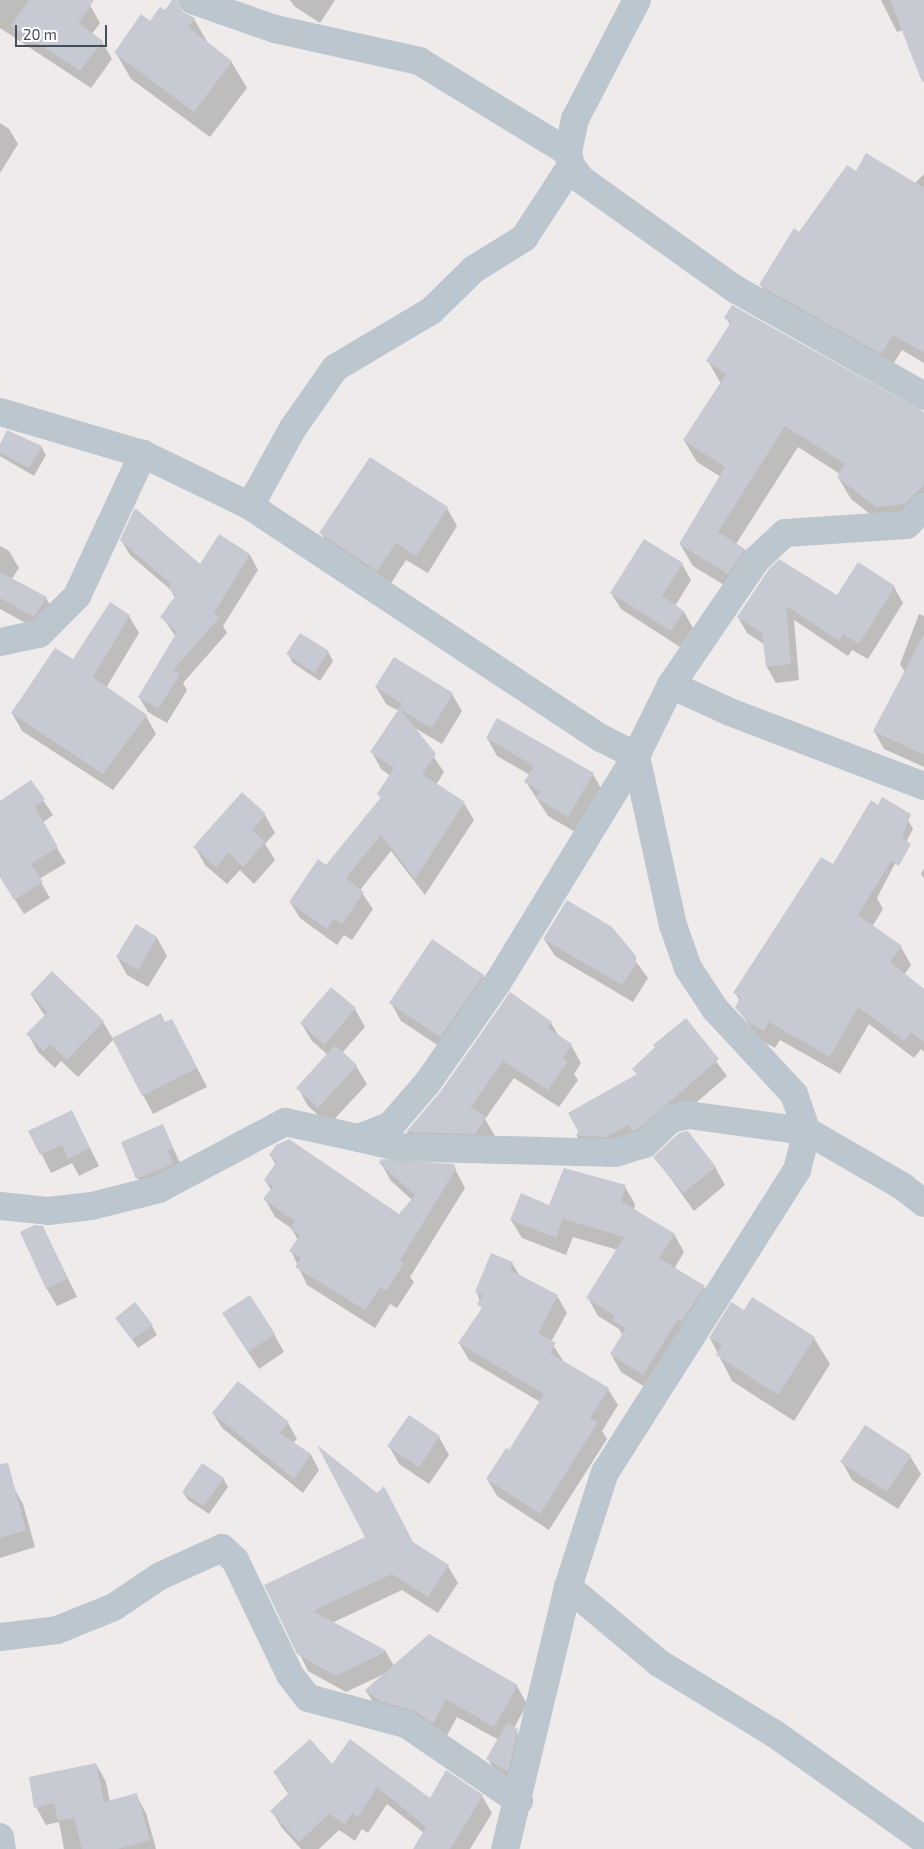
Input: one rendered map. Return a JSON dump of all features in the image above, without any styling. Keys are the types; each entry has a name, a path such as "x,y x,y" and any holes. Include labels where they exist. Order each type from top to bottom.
{"street":[{"path":"192,0 275,29 419,61 569,159 582,180 735,289 924,396"},
{"path":"250,506 292,428 335,368 430,312 474,269 524,238 569,159 575,119 637,0"},
{"path":"0,412 143,454 250,506 601,738 636,756"},
{"path":"0,642 39,634 77,596 143,454"},
{"path":"359,1138 391,1125 428,1082 498,982 636,756 671,685 757,559 785,533 907,525 924,507"},
{"path":"671,685 730,712 924,786"},
{"path":"505,1849 519,1801 568,1587 605,1472 797,1170 807,1131 794,1094 715,1009 688,968 673,926 636,756"},
{"path":"0,1206 48,1211 92,1206 159,1189 285,1122 397,1147 615,1154 645,1144 671,1119 688,1115 807,1131 902,1186 924,1203"},
{"path":"0,1637 57,1630 114,1607 160,1576 222,1548 235,1560 290,1675 308,1698 406,1724 519,1801"},
{"path":"568,1587 659,1663 775,1734 924,1840"},
{"path":"0,1837 2,1849"}],"building":[{"path":"29,0 94,0 79,23 103,41 80,71 11,26"},
{"path":"172,0 177,0 181,11 195,18 188,27 232,61 194,112 114,53 141,14 150,21 160,7 165,10"},
{"path":"890,0 924,0 924,82 922,82"},
{"path":"866,153 924,188 924,353 893,335 881,354 759,285 794,228 799,232 847,165 856,171"},
{"path":"732,305 924,412 924,485 905,504 876,507 837,477 845,464 785,426 718,532 745,549 728,574 679,544 725,467 683,440 726,374 706,361 731,322 724,318"},
{"path":"7,430 42,446 29,468 0,453 0,444"},
{"path":"370,457 448,507 417,556 396,543 377,571 319,533"},
{"path":"135,508 200,564 219,534 250,554 214,613 219,618 173,670 180,674 158,709 138,697 177,632 160,617 176,595 168,588 171,584 120,540"},
{"path":"644,539 683,563 662,596 684,611 671,631 610,593"},
{"path":"779,559 837,595 858,562 895,586 859,644 843,634 839,641 786,606 791,664 766,667 762,633 737,617 769,569"},
{"path":"0,572 47,597 34,617 0,598"},
{"path":"110,602 130,615 93,677 147,715 103,774 11,713 55,648 73,659"},
{"path":"300,633 329,651 314,673 286,654"},
{"path":"924,634 924,755 873,731"},
{"path":"394,657 453,693 432,728 401,710 436,754 422,774 465,802 415,879 381,835 346,878 364,892 342,924 334,919 327,929 289,902 318,859 326,865 381,797 377,794 394,768 370,752 402,704 375,687"},
{"path":"497,718 594,773 568,817 536,798 540,791 524,782 534,766 486,738"},
{"path":"31,780 45,799 35,807 58,847 31,864 43,882 14,900 0,877 0,801"},
{"path":"242,792 266,814 252,830 265,842 243,867 229,853 216,867 193,847"},
{"path":"882,797 911,814 902,838 911,844 899,866 891,861 858,915 902,946 890,962 924,989 924,1043 911,1032 904,1041 858,1007 830,1057 769,1022 764,1031 748,1022 735,1007 741,997 733,993 821,857 833,864 871,800 878,805"},
{"path":"567,900 612,927 636,956 636,964 622,985 543,939"},
{"path":"136,924 157,937 138,970 116,957"},
{"path":"432,939 484,975 440,1037 389,1003"},
{"path":"52,971 104,1021 67,1060 50,1044 44,1051 26,1034 48,1012 30,994"},
{"path":"331,987 356,1008 324,1045 300,1023"},
{"path":"510,992 552,1022 548,1028 572,1044 563,1058 568,1061 548,1090 503,1061 471,1107 486,1117 475,1134 406,1132 441,1091"},
{"path":"161,1013 165,1022 172,1019 197,1068 142,1096 112,1038"},
{"path":"686,1018 719,1059 637,1130 633,1131 628,1125 607,1137 576,1136 578,1131 568,1113 637,1074 632,1069 655,1047 653,1045"},
{"path":"335,1045 357,1065 318,1108 296,1088"},
{"path":"72,1110 90,1148 68,1159 62,1145 40,1155 28,1131"},
{"path":"163,1124 173,1148 168,1150 173,1164 136,1179 121,1142"},
{"path":"688,1131 716,1167 683,1193 653,1157 679,1133"},
{"path":"289,1139 399,1214 415,1195 379,1163 381,1159 454,1164 456,1169 400,1260 404,1263 386,1291 380,1287 365,1310 295,1267 301,1258 289,1251 300,1235 290,1229 295,1221 263,1199 273,1186 264,1180 277,1161 269,1155 276,1145"},
{"path":"564,1168 626,1185 621,1201 675,1234 659,1258 705,1286 682,1321 678,1319 643,1375 610,1354 626,1328 612,1320 615,1316 586,1298 624,1237 563,1219 556,1238 510,1220 521,1193 549,1205"},
{"path":"35,1225 43,1226 67,1279 46,1289 20,1232"},
{"path":"491,1253 513,1262 510,1270 558,1295 538,1333 556,1343 550,1353 609,1388 590,1418 598,1422 540,1514 486,1479 506,1448 509,1450 544,1394 458,1343 482,1308 477,1304 483,1295 475,1292"},
{"path":"250,1295 275,1334 248,1352 222,1313"},
{"path":"752,1297 815,1337 778,1395 716,1355 722,1345 709,1338 731,1302 744,1310"},
{"path":"135,1302 153,1325 132,1340 115,1318"},
{"path":"238,1381 289,1422 280,1433 311,1454 294,1479 212,1413"},
{"path":"409,1415 440,1436 419,1467 387,1446"},
{"path":"865,1425 911,1455 887,1492 840,1462"},
{"path":"317,1445 377,1493 384,1486 413,1542 449,1565 428,1597 392,1574 313,1611 387,1651 336,1676 297,1654 264,1585 365,1537"},
{"path":"8,1463 26,1530 0,1538 0,1464"},
{"path":"202,1463 224,1478 203,1506 182,1492"},
{"path":"429,1634 518,1685 494,1727 446,1699 433,1724 415,1711 380,1701 365,1690"},
{"path":"507,1723 518,1729 508,1772 486,1759"},
{"path":"310,1739 332,1764 350,1739 430,1798 446,1770 483,1795 450,1849 413,1849 426,1827 377,1787 358,1817 352,1813 345,1824 329,1814 299,1842 270,1811 290,1792 273,1772"},
{"path":"96,1763 104,1802 137,1793 150,1840 118,1849 82,1849 74,1818 58,1821 54,1803 34,1808 29,1777"}]}
